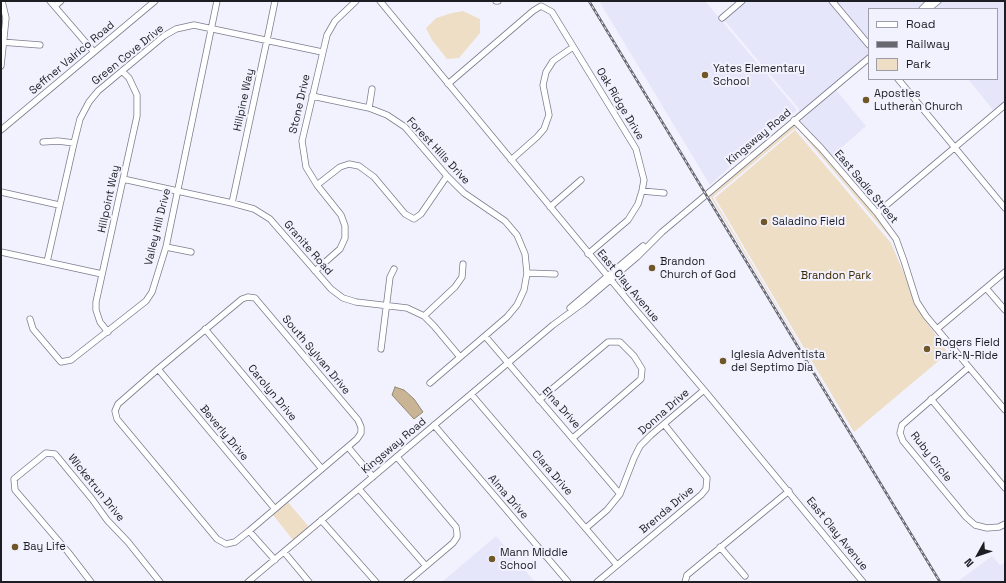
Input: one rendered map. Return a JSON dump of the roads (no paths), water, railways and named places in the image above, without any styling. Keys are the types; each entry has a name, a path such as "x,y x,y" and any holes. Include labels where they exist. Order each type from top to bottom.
{"street":[{"path":"1,66 2,42 6,18 2,1"},
{"path":"50,1 94,52"},
{"path":"55,6 61,1"},
{"name":"Seffner Valrico Road","path":"1,130 155,1"},
{"name":"Valley Hill Drive","path":"30,320 33,329 61,362 71,360 146,301 152,292 166,247 217,1"},
{"name":"Hillpine Way","path":"232,203 275,1"},
{"name":"Stone Drive","path":"315,271 340,249 345,238 345,226 341,215 306,167 302,140 327,35 335,21 356,1"},
{"name":"East Clay Avenue","path":"380,1 588,254 789,491 863,582"},
{"path":"722,18 742,1"},
{"path":"832,1 868,44"},
{"path":"929,8 938,1"},
{"name":"Oak Ridge Drive","path":"448,84 533,11 541,6 552,12 636,149 644,180 638,204 628,220 588,254"},
{"name":"Green Cove Drive","path":"47,262 80,119 89,102 98,91 164,36 176,29 194,25 322,52"},
{"path":"2,42 40,46"},
{"path":"511,160 544,129 549,114 542,85 546,72 553,61 573,47"},
{"name":"Kingsway Road","path":"248,582 553,325 608,278 634,253 662,232 868,59"},
{"name":"Hillpoint Way","path":"108,332 100,322 96,310 96,302 137,116 137,96 134,86 122,71"},
{"path":"899,80 1005,208"},
{"path":"369,108 372,89"},
{"name":"Forest Hills Drive","path":"312,96 369,108 388,115 405,127 464,194 505,221 517,235 525,254 527,273 524,290 517,305 507,317 486,336 430,383"},
{"path":"877,213 1005,105"},
{"name":"East Sadie Street","path":"794,120 821,148 877,213 896,239 917,302 926,316 1005,410"},
{"path":"43,142 58,141 74,143"},
{"path":"317,184 340,167 349,164 359,166 374,177 405,214 414,219 421,214 447,176"},
{"name":"Granite Road","path":"123,179 254,209 270,219 330,289 343,298 356,302 407,308 424,316 460,357"},
{"path":"550,207 581,180"},
{"path":"642,191 664,193"},
{"path":"1,192 59,205"},
{"path":"166,247 191,252"},
{"path":"1,252 102,274"},
{"path":"424,316 455,287 462,277 463,264"},
{"path":"381,350 390,277 394,269"},
{"path":"937,329 1005,272"},
{"path":"527,273 555,274"},
{"path":"986,288 1005,310"},
{"name":"South Sylvan Drive","path":"206,329 242,299 248,297 256,298 358,420 361,427 361,433 348,447"},
{"path":"206,329 118,404 115,411 117,419 217,539 226,544 235,542 348,447 373,477"},
{"name":"Carolyn Drive","path":"206,329 322,469"},
{"name":"Elna Drive","path":"486,336 620,494"},
{"path":"539,400 608,342 620,342 634,356 642,369 641,379 573,438"},
{"name":"Ruby Circle","path":"969,367 902,425 900,433 903,441 966,517 975,525 987,528 999,527 1005,524"},
{"name":"Beverly Drive","path":"158,369 275,509"},
{"name":"Donna Drive","path":"586,528 607,510 620,494 640,446 704,390"},
{"name":"Clara Drive","path":"471,394 617,565"},
{"path":"931,399 1005,488"},
{"name":"Brenda Drive","path":"597,582 701,495 706,489 707,478 664,424"},
{"name":"Alma Drive","path":"434,425 568,582"},
{"name":"Wicketrun Drive","path":"91,582 68,552 14,490 14,479 46,453 55,454 92,499 107,520 128,542 160,582"},
{"path":"397,457 456,527 457,537 453,543 407,582"},
{"path":"359,489 426,566"},
{"path":"685,582 687,574 789,491"},
{"path":"322,520 376,582"},
{"path":"249,531 275,560"},
{"path":"720,547 745,576"},
{"path":"284,552 309,582"}],"railway":[{"path":"589,1 940,582"}],"place":[{"name":"Yates Elementary School","path":"705,75"},
{"name":"Apostles Lutheran Church","path":"866,100"},
{"name":"Saladino Field","path":"764,222"},
{"name":"Brandon Church of God","path":"652,268"},
{"name":"Rogers Field Park-N-Ride","path":"927,349"},
{"name":"Iglesia Adventista del Septimo Dia","path":"723,361"},
{"name":"Bay Life","path":"15,547"},
{"name":"Mann Middle School","path":"492,559"}],"park label":[{"name":"Brandon Park","path":"836,276"}]}
